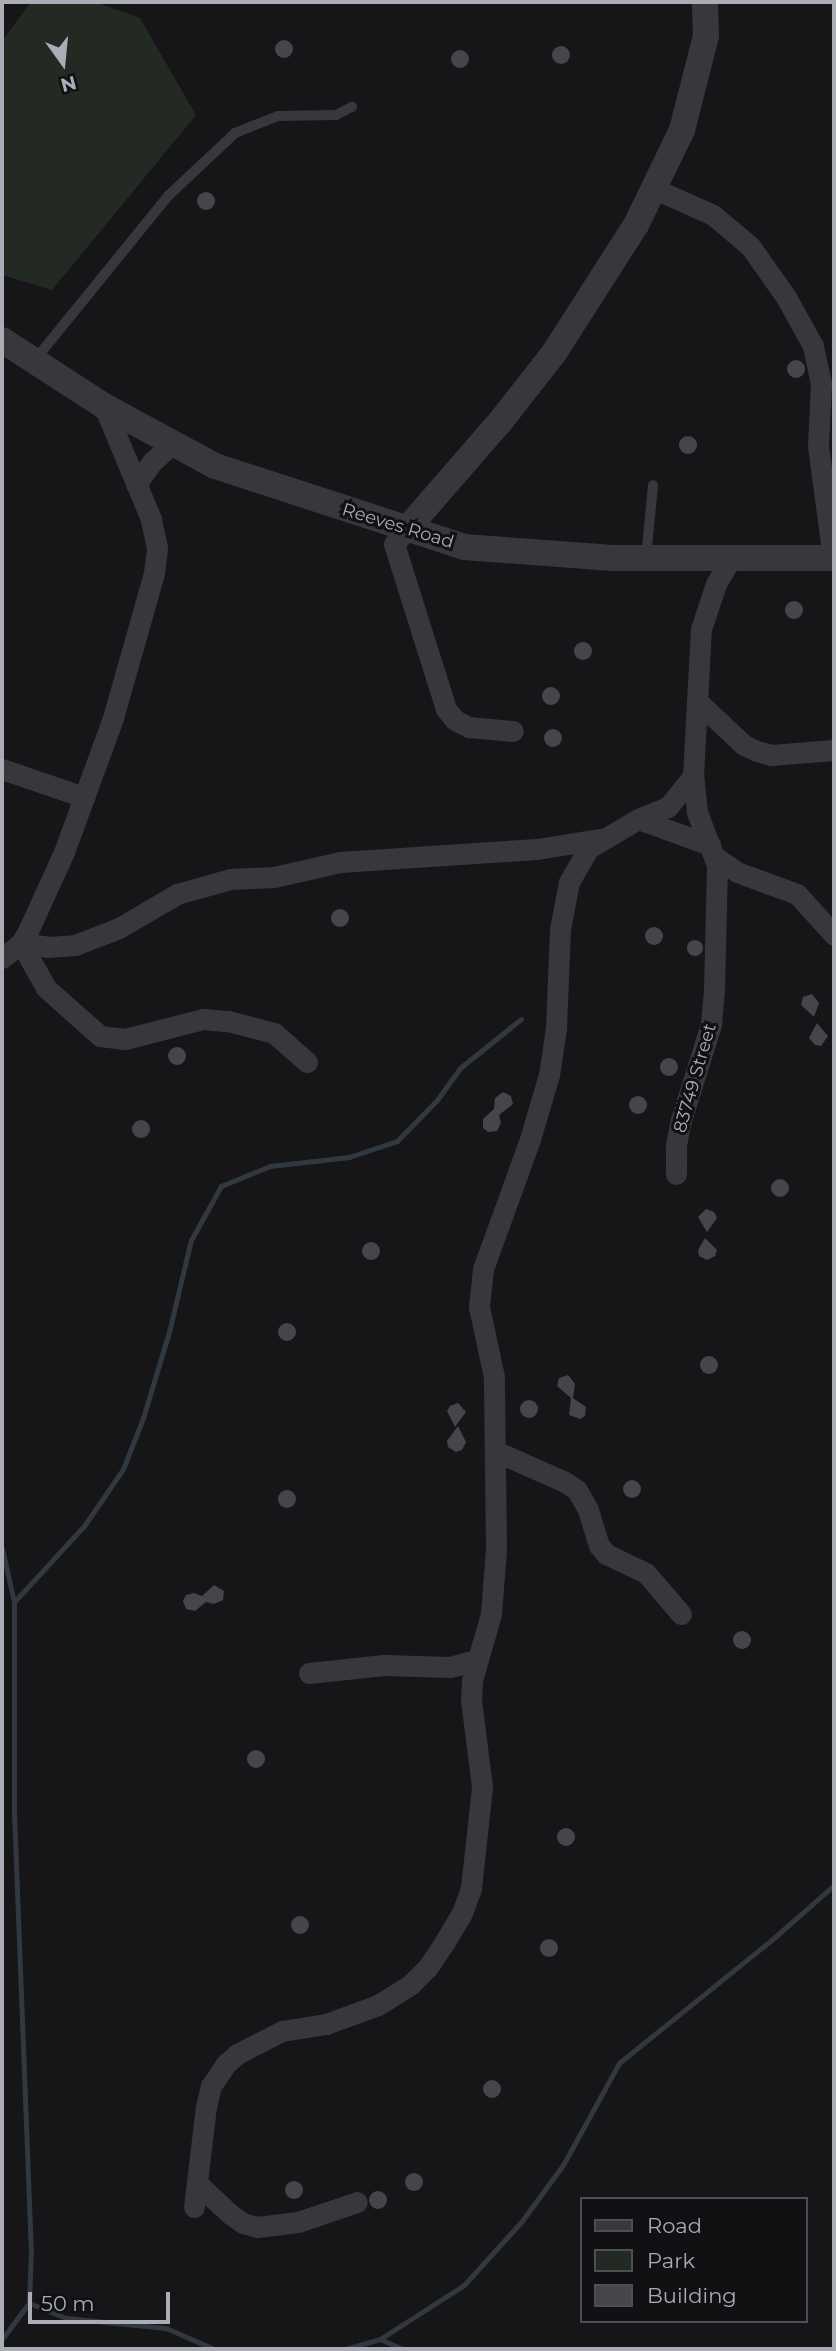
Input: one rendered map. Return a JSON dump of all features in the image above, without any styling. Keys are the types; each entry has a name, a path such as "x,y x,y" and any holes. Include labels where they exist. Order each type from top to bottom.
{"street":[{"path":"513,731 470,727 455,720 446,709 400,537 500,422 554,353 603,279 654,189 682,130 706,36 705,2"},
{"path":"654,189 713,215 750,246 786,297 813,346 821,383 818,446 821,477 834,559"},
{"name":"Reeves Road","path":"2,340 104,406 171,445 215,466 400,537 522,553 646,558 834,559"},
{"path":"2,958 21,943 64,852 113,718 154,573 156,536 104,406"},
{"path":"136,484 153,461 171,445"},
{"name":"83749 Street","path":"676,1174 676,1145 685,1100 713,1015 713,851 697,812 693,776 701,628 712,592 731,558"},
{"path":"698,702 744,745 757,751 771,755 834,750"},
{"path":"2,769 84,797"},
{"path":"21,943 48,947 75,945 119,928 177,894 230,879 274,877 340,862 537,849 600,839 668,807 693,776"},
{"path":"638,819 713,851 737,872 797,894 834,935"},
{"path":"194,2207 199,2185 206,2106 211,2086 226,2064 254,2045 282,2031 326,2024 378,2005 394,1996 428,1967 462,1913 471,1888 482,1787 471,1700 477,1660 491,1614 494,1592 494,1377 483,1330 479,1289 549,1075 556,1028 564,901 578,863 600,839"},
{"path":"21,943 46,988 100,1036 125,1040 202,1019 228,1021 274,1032 307,1062"},
{"path":"495,1451 577,1490 588,1510 599,1545 606,1555 646,1573 681,1614"},
{"path":"309,1673 384,1665 450,1667 477,1660"},
{"path":"199,2185 236,2218 257,2227 298,2222 358,2202"}],"lane":[{"path":"34,361 169,196 235,133 278,116 336,116 352,107"},
{"path":"646,558 653,485"}],"green space":[{"path":"31,2 95,2 140,18 196,115 52,290 2,275 2,41"}],"building":[{"path":"280,40 288,40 293,49 291,56 280,58 275,53 275,45"},
{"path":"557,46 565,46 570,55 568,62 557,64 552,59 552,51"},
{"path":"456,50 464,50 469,59 467,66 456,68 451,63 451,55"},
{"path":"202,192 210,192 215,201 213,208 202,210 197,205 197,197"},
{"path":"792,360 800,360 805,369 803,376 792,378 787,373 787,365"},
{"path":"684,436 692,436 697,445 695,452 684,454 679,449 679,441"},
{"path":"790,601 798,601 803,610 801,617 790,619 785,614 785,606"},
{"path":"579,642 587,642 592,651 590,658 579,660 574,655 574,647"},
{"path":"547,687 555,687 560,696 558,703 547,705 542,700 542,692"},
{"path":"549,729 557,729 562,738 560,745 549,747 544,742 544,734"},
{"path":"336,909 344,909 349,918 347,925 336,927 331,922 331,914"},
{"path":"650,927 658,927 663,936 661,943 650,945 645,940 645,932"},
{"path":"692,940 698,940 703,948 701,954 692,956 687,951 687,945"},
{"path":"812,994 819,1003 814,1017 801,1005 803,997"},
{"path":"817,1023 828,1036 821,1046 815,1045 809,1038"},
{"path":"173,1047 181,1047 186,1056 184,1063 173,1065 168,1060 168,1052"},
{"path":"665,1058 673,1058 678,1067 676,1074 665,1076 660,1071 660,1063"},
{"path":"503,1092 511,1096 513,1104 499,1115 501,1123 497,1131 488,1132 483,1128 483,1119 494,1109 495,1098"},
{"path":"634,1096 642,1096 647,1105 645,1112 634,1114 629,1109 629,1101"},
{"path":"137,1120 145,1120 150,1129 148,1136 137,1138 132,1133 132,1125"},
{"path":"776,1179 784,1179 789,1188 787,1195 776,1197 771,1192 771,1184"},
{"path":"706,1209 714,1212 717,1218 707,1232 698,1217"},
{"path":"705,1238 717,1250 715,1256 707,1260 699,1256 698,1250"},
{"path":"367,1242 375,1242 380,1251 378,1258 367,1260 362,1255 362,1247"},
{"path":"283,1323 291,1323 296,1332 294,1339 283,1341 278,1336 278,1328"},
{"path":"705,1356 713,1356 718,1365 716,1372 705,1374 700,1369 700,1361"},
{"path":"568,1375 575,1384 573,1398 586,1407 585,1416 580,1419 569,1415 571,1398 557,1386 559,1378"},
{"path":"525,1400 533,1400 538,1409 536,1416 525,1418 520,1413 520,1405"},
{"path":"458,1403 466,1412 455,1427 447,1411 450,1406"},
{"path":"458,1426 466,1442 462,1450 456,1452 448,1447 447,1441"},
{"path":"628,1480 636,1480 641,1489 639,1496 628,1498 623,1493 623,1485"},
{"path":"283,1490 291,1490 296,1499 294,1506 283,1508 278,1503 278,1495"},
{"path":"214,1585 224,1591 223,1600 214,1604 206,1602 195,1611 186,1609 183,1601 186,1595 194,1593 202,1596"},
{"path":"738,1631 746,1631 751,1640 749,1647 738,1649 733,1644 733,1636"},
{"path":"252,1750 260,1750 265,1759 263,1766 252,1768 247,1763 247,1755"},
{"path":"562,1828 570,1828 575,1837 573,1844 562,1846 557,1841 557,1833"},
{"path":"296,1916 304,1916 309,1925 307,1932 296,1934 291,1929 291,1921"},
{"path":"545,1939 553,1939 558,1948 556,1955 545,1957 540,1952 540,1944"},
{"path":"488,2080 496,2080 501,2089 499,2096 488,2098 483,2093 483,2085"},
{"path":"410,2173 418,2173 423,2182 421,2189 410,2191 405,2186 405,2178"},
{"path":"290,2181 298,2181 303,2190 301,2197 290,2199 285,2194 285,2186"},
{"path":"374,2191 382,2191 387,2200 385,2207 374,2209 369,2204 369,2196"}],"waterway":[{"path":"14,1602 84,1526 123,1469 143,1418 169,1332 191,1240 221,1186 270,1166 349,1157 397,1141 437,1100 460,1068 521,1019"},
{"path":"2,1548 14,1602 14,1812 31,2249 29,2303 2,2339"},
{"path":"345,2349 380,2339 464,2285 522,2221 563,2165 619,2063 775,1937 834,1885"},
{"path":"29,2303 66,2318 166,2328 214,2349"},
{"path":"380,2339 402,2349"}]}
